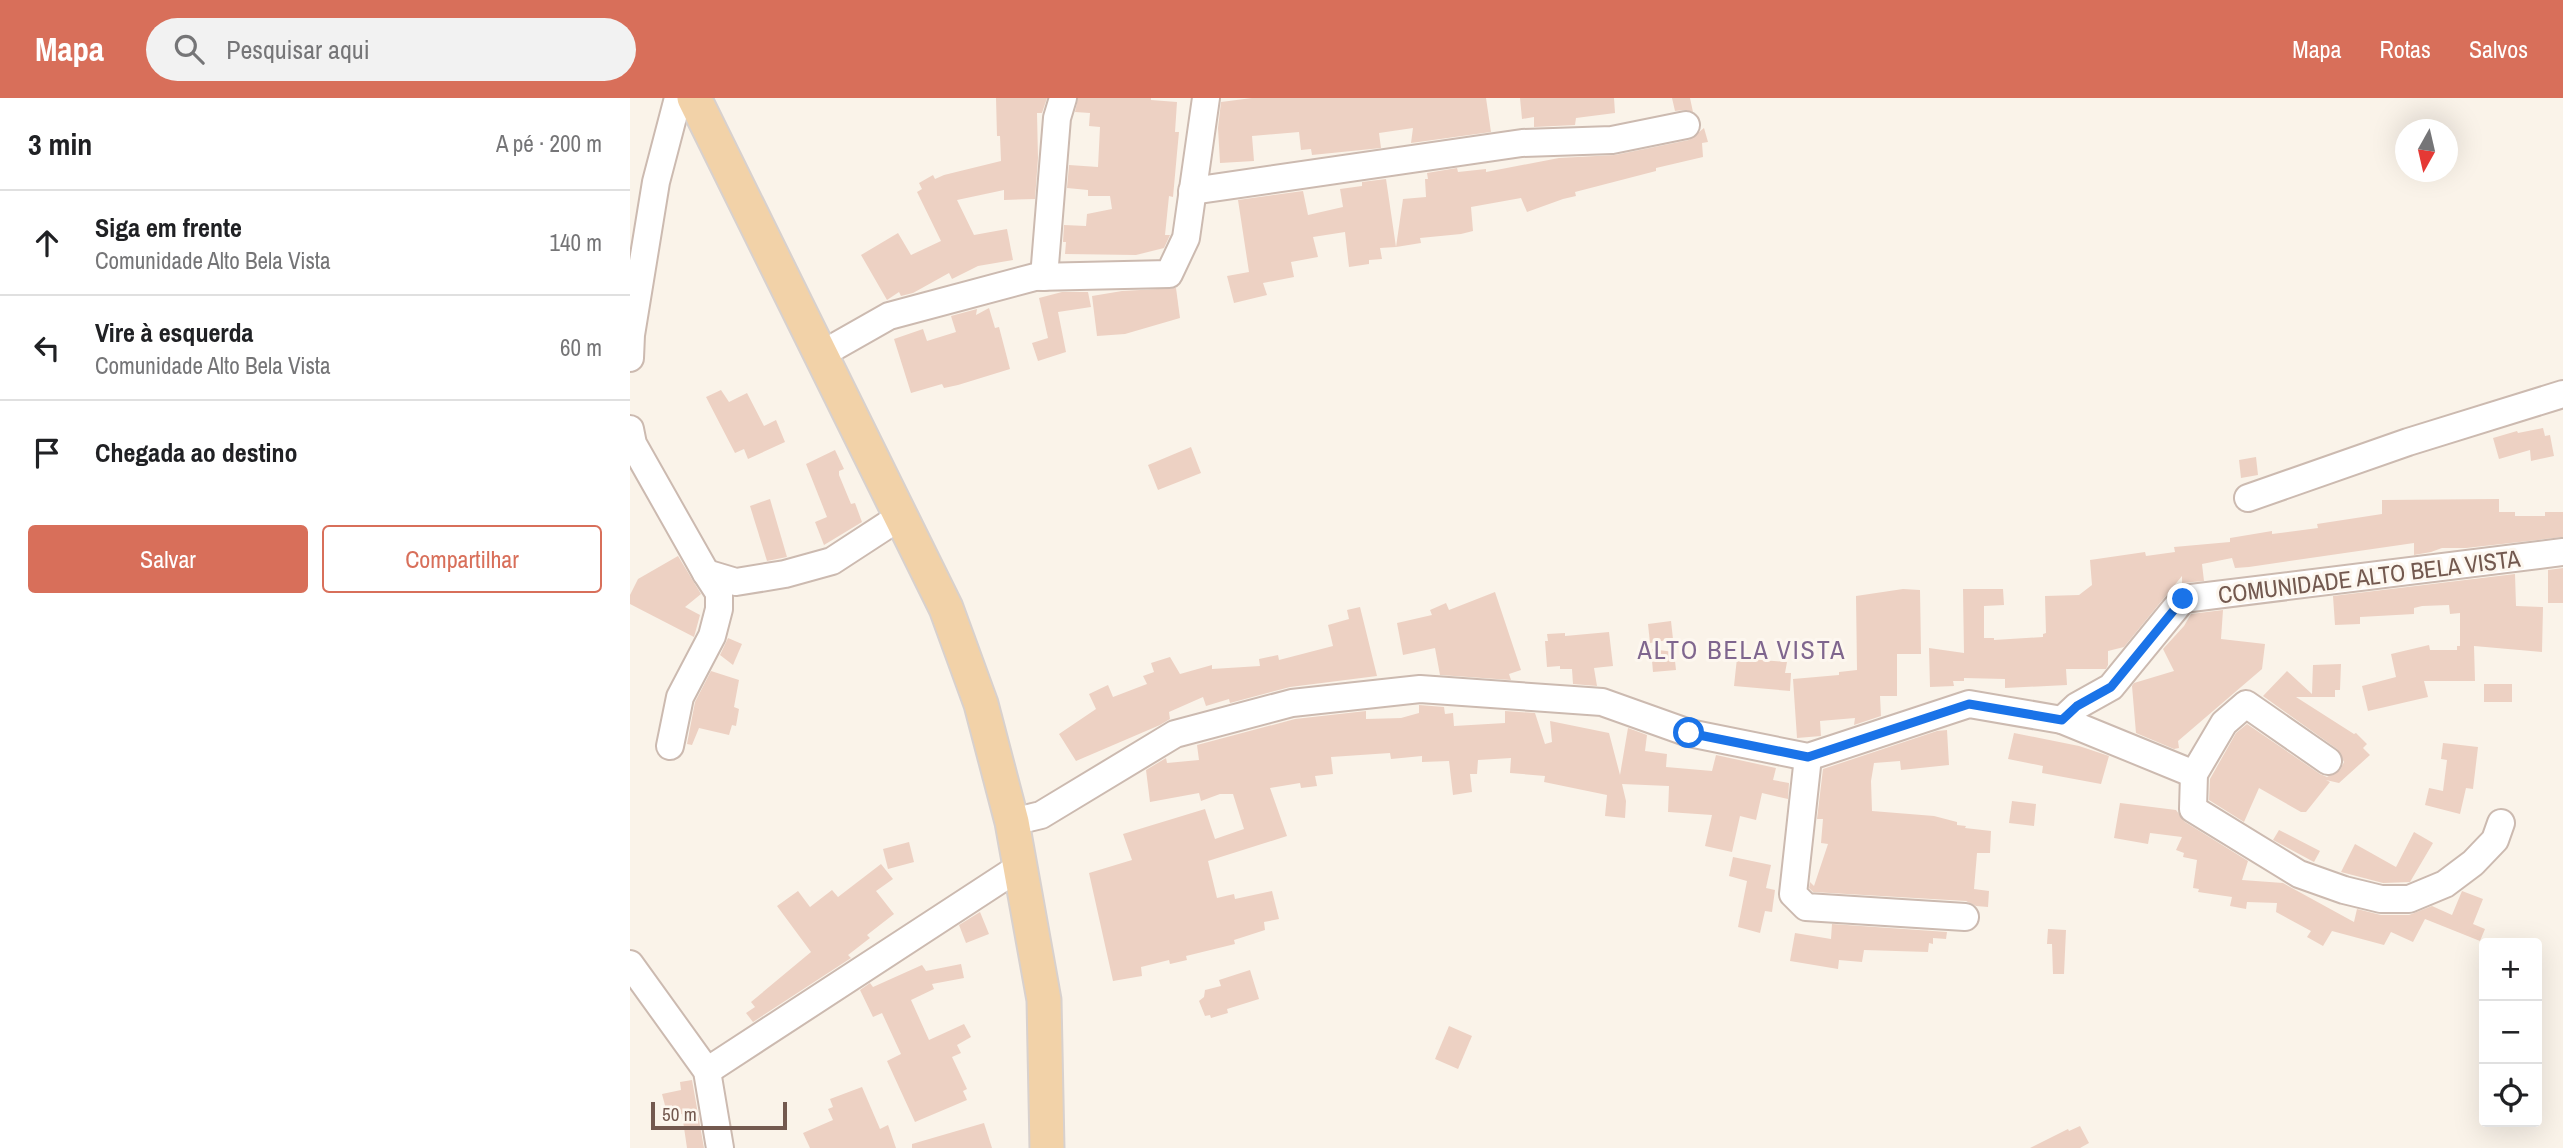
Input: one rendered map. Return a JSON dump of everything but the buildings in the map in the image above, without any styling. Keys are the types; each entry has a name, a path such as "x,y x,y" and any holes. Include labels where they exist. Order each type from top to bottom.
{"main road":[{"path":"694,98 946,608 981,704 1012,822 1044,1000 1046,1148"}],"street":[{"path":"630,358 631,335 656,182 678,98"},
{"path":"1044,277 1057,118 1062,98"},
{"path":"822,354 888,316 1035,277 1169,274 1186,238 1206,98"},
{"path":"1192,191 1522,144 1612,140 1686,125"},
{"path":"2248,498 2408,442 2563,394"},
{"path":"630,429 634,444 720,583 719,609 712,636 680,697 670,746"},
{"path":"720,583 785,574 832,561 901,516"},
{"name":"COMUNIDADE ALTO BELA VISTA","path":"2062,720 2077,706 2111,687 2183,599 2563,552"},
{"path":"1012,822 1041,815 1175,734 1292,703 1420,689 1602,702 1689,733 1808,757 1969,704 2062,720 2194,774"},
{"path":"2328,761 2246,704 2224,723 2194,774 2193,808 2299,874 2344,890 2381,899 2409,899 2445,884 2473,863 2495,840 2501,823"},
{"path":"1808,757 1793,894 1806,907 1965,917"},
{"path":"708,1071 1021,866"},
{"path":"630,964 708,1071 720,1148"}],"district":[{"name":"ALTO BELA VISTA","path":"1742,649"}],"route":[{"path":"1689,733 1808,757 1969,704 2062,720 2077,706 2111,687 2183,599"}]}
